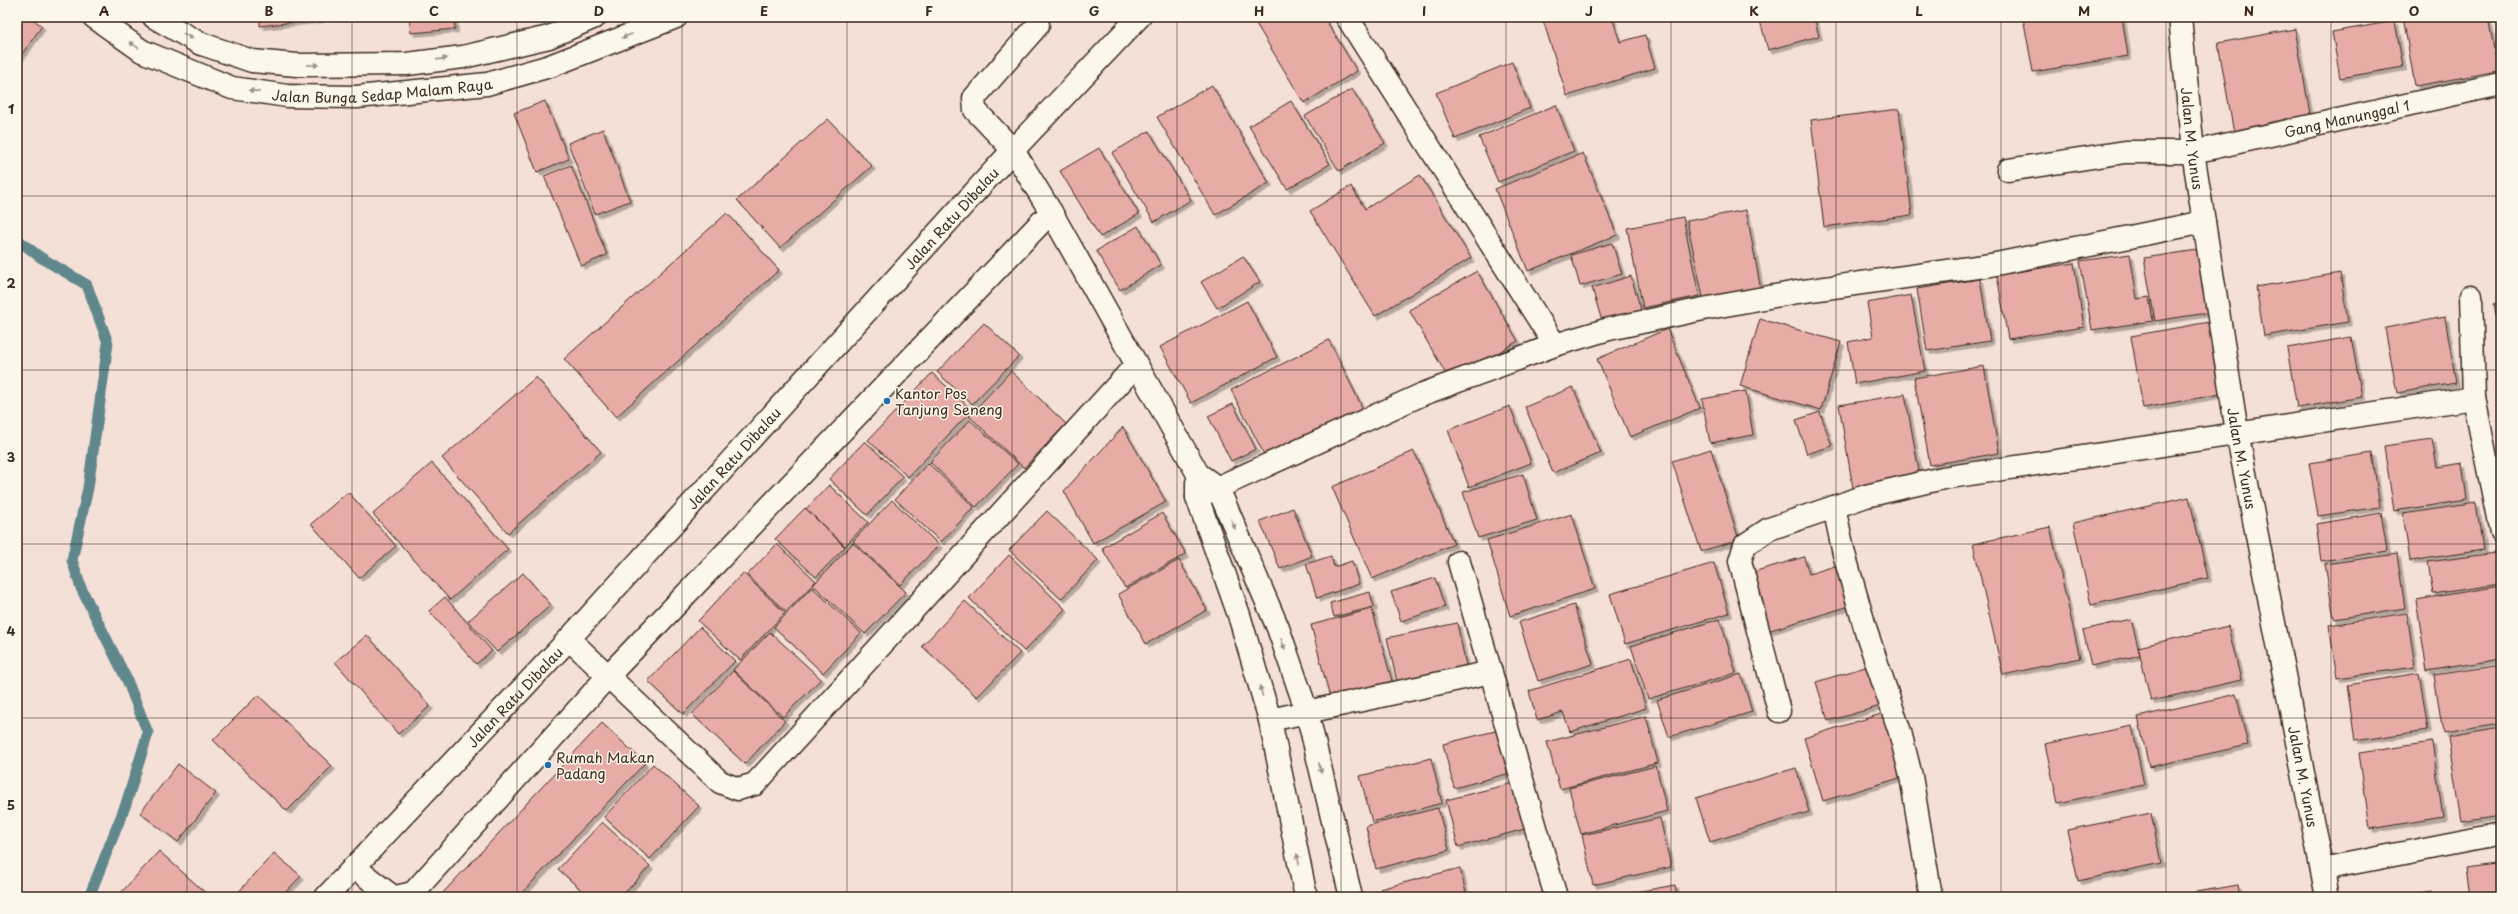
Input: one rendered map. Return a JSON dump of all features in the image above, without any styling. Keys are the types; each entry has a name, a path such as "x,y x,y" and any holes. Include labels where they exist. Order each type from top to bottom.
{"street":[{"name":"Jalan Bunga Sedap Malam Raya","path":"94,17 142,51 232,88 287,96 357,97 487,84 550,66 676,17"},
{"name":"Jalan Bunga Sedap Malam Raya","path":"154,17 199,43 252,61 297,65 407,64 464,57 549,37 595,17"},
{"name":"Jalan Ratu Dibalau","path":"326,897 569,639 1014,150 1139,17"},
{"path":"1346,17 1555,345"},
{"name":"Jalan M. Yunus","path":"2180,17 2193,152 2237,432 2327,897"},
{"path":"1038,25 974,98 975,110 1014,150 1051,212 1136,366 1198,474 1218,488 1278,628 1307,712 1351,897"},
{"name":"Gang Manunggal 1","path":"2008,170 2125,152 2193,152 2501,84"},
{"path":"354,867 394,897 413,893 608,676 1051,212"},
{"path":"1197,497 1423,394 1555,345 1609,329 1703,308 1797,292 1991,265 2204,222"},
{"path":"2471,296 2474,398 2501,533"},
{"path":"569,639 720,782 738,789 755,784 1136,366"},
{"path":"1779,711 1740,561 1744,545 1769,529 1866,496 1943,478 2237,432 2474,398"},
{"path":"1198,474 1197,497 1239,615 1270,720 1304,897"},
{"path":"1834,507 1844,554 1867,634 1900,732 1911,776 1931,897"},
{"path":"1459,562 1556,897"},
{"path":"1270,720 1491,672"},
{"path":"2322,869 2501,834"}],"building":[{"path":"17,17 30,17 42,26 17,61"},
{"path":"260,17 320,17 320,19 260,26"},
{"path":"409,17 454,17 455,29 411,33"},
{"path":"1252,17 1324,17 1357,71 1304,103"},
{"path":"1542,17 1612,17 1620,42 1645,35 1655,68 1567,96"},
{"path":"1759,17 1814,17 1819,36 1768,50"},
{"path":"2023,17 2122,17 2128,56 2033,72"},
{"path":"2403,17 2488,17 2498,71 2415,86"},
{"path":"2395,21 2403,67 2340,78 2332,32"},
{"path":"2295,29 2312,125 2235,139 2218,43"},
{"path":"1512,62 1530,108 1455,139 1436,93"},
{"path":"1212,85 1269,183 1215,215 1157,117"},
{"path":"1352,89 1385,143 1339,171 1305,116"},
{"path":"545,101 569,159 537,172 514,113"},
{"path":"1291,101 1330,164 1287,189 1249,126"},
{"path":"1556,105 1574,151 1498,182 1479,137"},
{"path":"1899,109 1912,215 1824,227 1811,120"},
{"path":"828,119 872,166 780,248 737,200"},
{"path":"603,129 630,201 595,214 568,143"},
{"path":"1149,131 1191,200 1154,222 1112,153"},
{"path":"1099,148 1139,214 1100,237 1060,171"},
{"path":"1583,153 1617,235 1528,271 1495,189"},
{"path":"571,165 607,255 581,266 544,176"},
{"path":"1420,175 1471,258 1375,316 1310,211 1351,186 1365,209"},
{"path":"1746,210 1761,290 1704,302 1687,221"},
{"path":"727,213 779,270 616,417 564,359"},
{"path":"1683,217 1699,296 1643,308 1627,228"},
{"path":"1138,226 1161,265 1120,290 1096,251"},
{"path":"1612,243 1622,274 1580,286 1571,255"},
{"path":"2197,250 2207,313 2155,321 2144,258"},
{"path":"2130,254 2137,299 2149,297 2153,321 2092,330 2080,261"},
{"path":"1243,256 1260,282 1217,308 1201,282"},
{"path":"2074,263 2084,327 2008,339 1997,275"},
{"path":"1477,271 1518,341 1450,381 1409,310"},
{"path":"2340,273 2348,322 2264,336 2256,287"},
{"path":"1631,276 1641,310 1602,321 1592,288"},
{"path":"1980,279 1990,341 1927,351 1917,289"},
{"path":"1911,295 1925,371 1855,384 1848,342 1873,337 1867,303"},
{"path":"1247,301 1277,357 1191,403 1160,347"},
{"path":"2501,302 2501,346 2494,304"},
{"path":"2445,317 2456,383 2397,393 2385,328"},
{"path":"1760,319 1841,342 1821,410 1740,386"},
{"path":"2209,322 2221,394 2143,408 2131,336"},
{"path":"984,323 1019,356 972,404 937,372"},
{"path":"1667,329 1700,408 1630,437 1597,359"},
{"path":"2351,337 2362,397 2297,408 2287,348"},
{"path":"1329,340 1364,411 1267,460 1231,390"},
{"path":"1984,366 1999,453 1930,465 1914,378"},
{"path":"1011,371 1066,424 1024,468 969,416"},
{"path":"932,373 972,410 908,477 868,440"},
{"path":"536,377 601,452 508,533 442,458"},
{"path":"1573,387 1601,453 1553,473 1525,407"},
{"path":"1746,391 1753,435 1710,443 1702,399"},
{"path":"1905,394 1921,482 1854,494 1839,405"},
{"path":"1233,404 1256,449 1231,461 1208,416"},
{"path":"1510,406 1531,463 1469,487 1448,430"},
{"path":"1820,412 1832,446 1807,454 1796,420"},
{"path":"970,420 1018,464 976,507 930,462"},
{"path":"1123,427 1166,502 1093,543 1064,491"},
{"path":"2432,439 2437,467 2462,463 2467,500 2394,511 2384,446"},
{"path":"865,441 903,477 867,515 829,479"},
{"path":"1711,449 1739,540 1701,551 1672,461"},
{"path":"1414,451 1454,544 1372,579 1332,487"},
{"path":"2372,453 2380,507 2318,516 2309,463"},
{"path":"432,463 508,549 450,600 373,514"},
{"path":"928,463 974,507 941,542 895,499"},
{"path":"1523,474 1537,520 1478,538 1463,492"},
{"path":"829,485 868,522 845,546 806,509"},
{"path":"348,492 396,546 359,578 311,524"},
{"path":"2189,497 2208,578 2091,605 2073,523"},
{"path":"892,500 939,545 900,585 853,541"},
{"path":"2476,503 2483,550 2410,561 2403,514"},
{"path":"805,508 845,547 816,577 775,539"},
{"path":"1293,508 1312,556 1280,569 1260,521"},
{"path":"1047,511 1098,560 1061,599 1009,550"},
{"path":"1162,513 1186,554 1125,588 1102,548"},
{"path":"2381,513 2387,551 2321,561 2316,524"},
{"path":"1572,514 1595,589 1510,616 1487,540"},
{"path":"2050,527 2080,658 2003,675 1973,544"},
{"path":"853,543 906,592 865,634 813,585"},
{"path":"777,544 816,581 786,612 747,575"},
{"path":"2495,553 2500,584 2433,594 2428,562"},
{"path":"2397,554 2405,608 2334,619 2325,564"},
{"path":"1009,555 1065,609 1024,651 969,598"},
{"path":"1331,556 1334,567 1352,561 1359,584 1317,598 1306,564"},
{"path":"1804,557 1809,574 1838,565 1850,606 1764,632 1746,574"},
{"path":"1179,560 1207,610 1146,644 1118,594"},
{"path":"1714,563 1729,613 1625,644 1610,594"},
{"path":"523,573 551,605 497,652 468,621"},
{"path":"743,573 785,613 740,660 698,621"},
{"path":"1435,578 1445,607 1401,621 1391,592"},
{"path":"2500,586 2501,659 2427,671 2416,600"},
{"path":"812,587 861,633 823,673 774,627"},
{"path":"1370,592 1374,607 1334,617 1330,603"},
{"path":"445,597 492,651 476,664 429,611"},
{"path":"965,601 1020,653 977,697 922,646"},
{"path":"1574,605 1593,664 1538,681 1519,622"},
{"path":"1372,609 1392,681 1330,698 1311,625"},
{"path":"2407,613 2415,667 2337,678 2329,625"},
{"path":"1720,619 1736,673 1648,699 1631,646"},
{"path":"2131,619 2140,655 2091,666 2083,630"},
{"path":"1457,623 1467,670 1398,686 1387,638"},
{"path":"2228,626 2241,680 2151,701 2138,647"},
{"path":"700,627 735,661 683,714 648,681"},
{"path":"770,632 821,679 783,717 733,670"},
{"path":"367,635 430,706 398,734 335,662"},
{"path":"1631,659 1646,708 1570,732 1563,712 1537,720 1529,691"},
{"path":"1872,665 1884,705 1828,721 1816,682"},
{"path":"2501,665 2501,724 2443,733 2434,675"},
{"path":"733,671 785,721 745,764 692,714"},
{"path":"2419,673 2428,730 2355,741 2347,685"},
{"path":"1741,674 1752,712 1669,737 1657,700"},
{"path":"2236,694 2248,745 2149,767 2138,717"},
{"path":"258,695 332,766 287,811 213,740"},
{"path":"1884,713 1903,777 1823,801 1804,738"},
{"path":"1646,716 1658,763 1560,789 1547,742"},
{"path":"602,723 645,763 518,897 439,897"},
{"path":"2132,726 2144,785 2058,803 2045,744"},
{"path":"2501,728 2501,816 2461,822 2448,737"},
{"path":"1503,729 1514,772 1454,788 1443,744"},
{"path":"2432,742 2443,817 2370,829 2359,753"},
{"path":"1431,758 1442,803 1372,822 1360,776"},
{"path":"178,764 216,793 178,842 140,813"},
{"path":"653,764 699,806 650,859 604,817"},
{"path":"1656,766 1667,811 1581,834 1569,788"},
{"path":"1796,768 1809,812 1710,842 1696,798"},
{"path":"1513,783 1525,829 1458,847 1446,800"},
{"path":"1438,808 1449,850 1376,869 1366,826"},
{"path":"2151,813 2161,863 2078,881 2067,830"},
{"path":"1660,818 1671,867 1593,885 1582,835"},
{"path":"602,822 650,866 621,897 589,897 558,869"},
{"path":"159,851 210,897 117,897"},
{"path":"274,853 301,876 281,897 234,897"},
{"path":"2501,862 2501,897 2470,897 2466,867"},
{"path":"1460,868 1467,897 1382,897 1380,889"},
{"path":"1675,885 1677,897 1608,897"},
{"path":"2238,885 2240,897 2197,897 2196,892"},
{"path":"2434,890 2435,897 2389,897"}],"waterway":[{"path":"17,239 40,257 87,285 108,343 88,488 72,560 81,588 127,680 148,733 126,804 89,897"}],"place":[{"name":"Kantor Pos Tanjung Seneng","path":"887,401"},
{"name":"Rumah Makan Padang","path":"548,765"}]}
